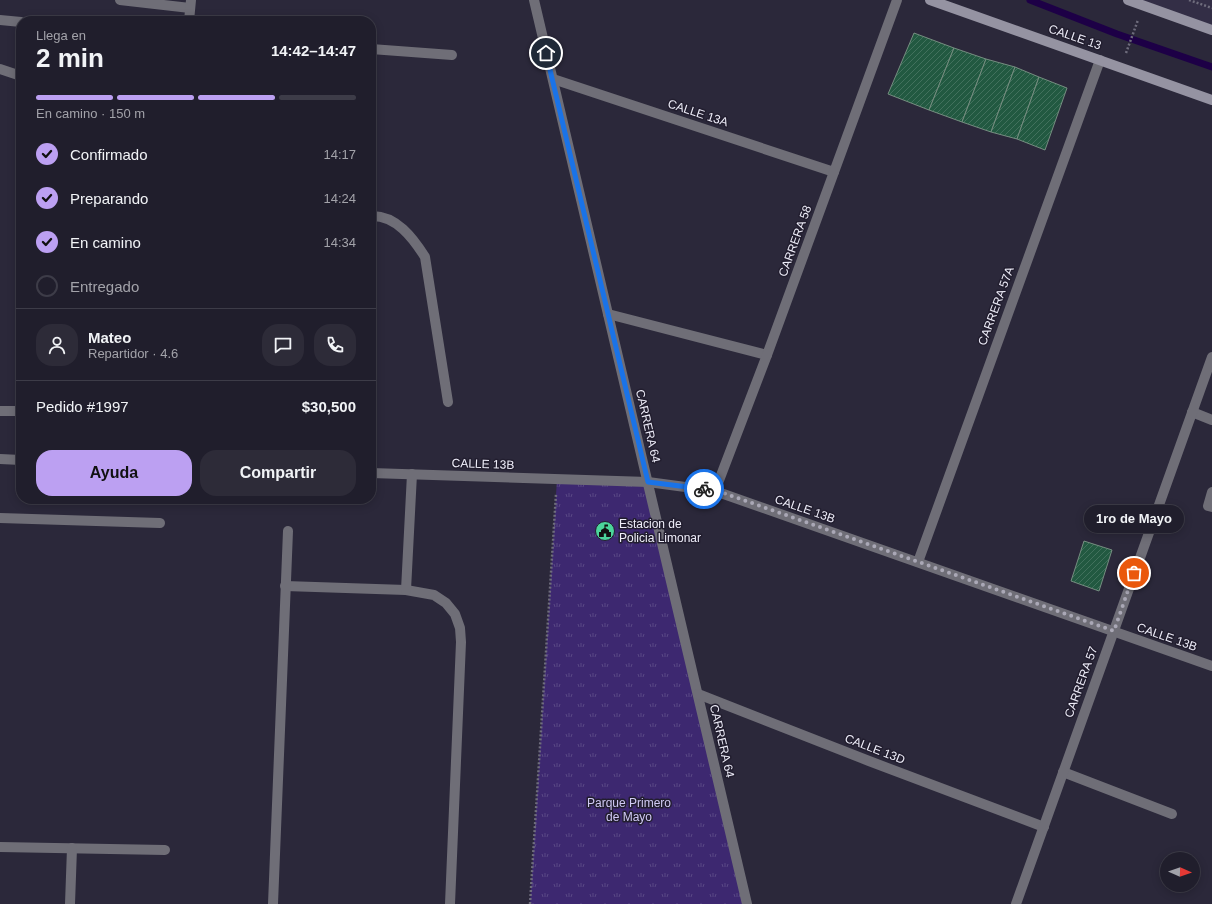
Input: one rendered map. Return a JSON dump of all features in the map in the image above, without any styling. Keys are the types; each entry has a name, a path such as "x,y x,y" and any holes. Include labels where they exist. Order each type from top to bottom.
{"main road":[{"name":"CALLE 13","path":"930,0 1212,100"},
{"path":"1128,0 1212,30"}],"street":[{"path":"120,0 190,4 189,16"},
{"name":"CARRERA 64","path":"534,0 747,904"},
{"name":"CARRERA 58","path":"715,490 767,355 898,0"},
{"path":"0,20 16,22"},
{"path":"376,49 452,55"},
{"name":"CARRERA 57A","path":"918,562 1100,60"},
{"path":"0,69 16,74"},
{"name":"CALLE 13A","path":"553,79 834,172"},
{"path":"376,216 380,216 398,225 414,239 425,257 448,402"},
{"path":"608,314 767,355"},
{"name":"CARRERA 57","path":"1016,904 1212,357"},
{"path":"0,411 16,411"},
{"path":"1192,412 1212,420"},
{"path":"0,459 16,460"},
{"name":"CALLE 13B","path":"376,473 648,482 715,490 1212,666"},
{"path":"406,590 412,474"},
{"path":"1212,492 1208,506 1212,507"},
{"path":"0,518 160,524"},
{"path":"273,904 288,531"},
{"path":"285,586 406,590 434,595 446,603 455,614 460,628 461,642 450,904"},
{"name":"CALLE 13D","path":"698,694 1044,827"},
{"path":"1063,772 1172,814"},
{"path":"0,847 165,850"},
{"path":"70,904 72,848"}],"path":[{"path":"1189,0 1212,8"},
{"path":"1125,55 1140,15"},
{"path":"530,904 557,479"}],"shaded area":[{"path":"1128,0 1212,0 1212,30"}],"green space":[{"name":"Parque Primero de Mayo","path":"557,479 648,482 747,904 530,904"}],"building":[{"path":"914,33 954,48 929,110 888,94"},
{"path":"954,48 986,59 962,122 929,110"},
{"path":"986,59 1015,67 991,132 962,122"},
{"path":"1015,67 1039,77 1017,139 991,132"},
{"path":"1039,77 1067,88 1045,150 1017,139"},
{"path":"1084,541 1112,550 1099,591 1071,581"}],"waterway":[{"path":"1030,0 1117,34 1212,67"}],"way so far":[{"path":"704,489 715,490 1114,631 1134,573"}],"place":[{"name":"Estacion de Policia Limonar","path":"605,531"},
{"name":"1ro de Mayo","path":"1134,573"}],"route":[{"path":"546,53 648,482 704,489"}]}
